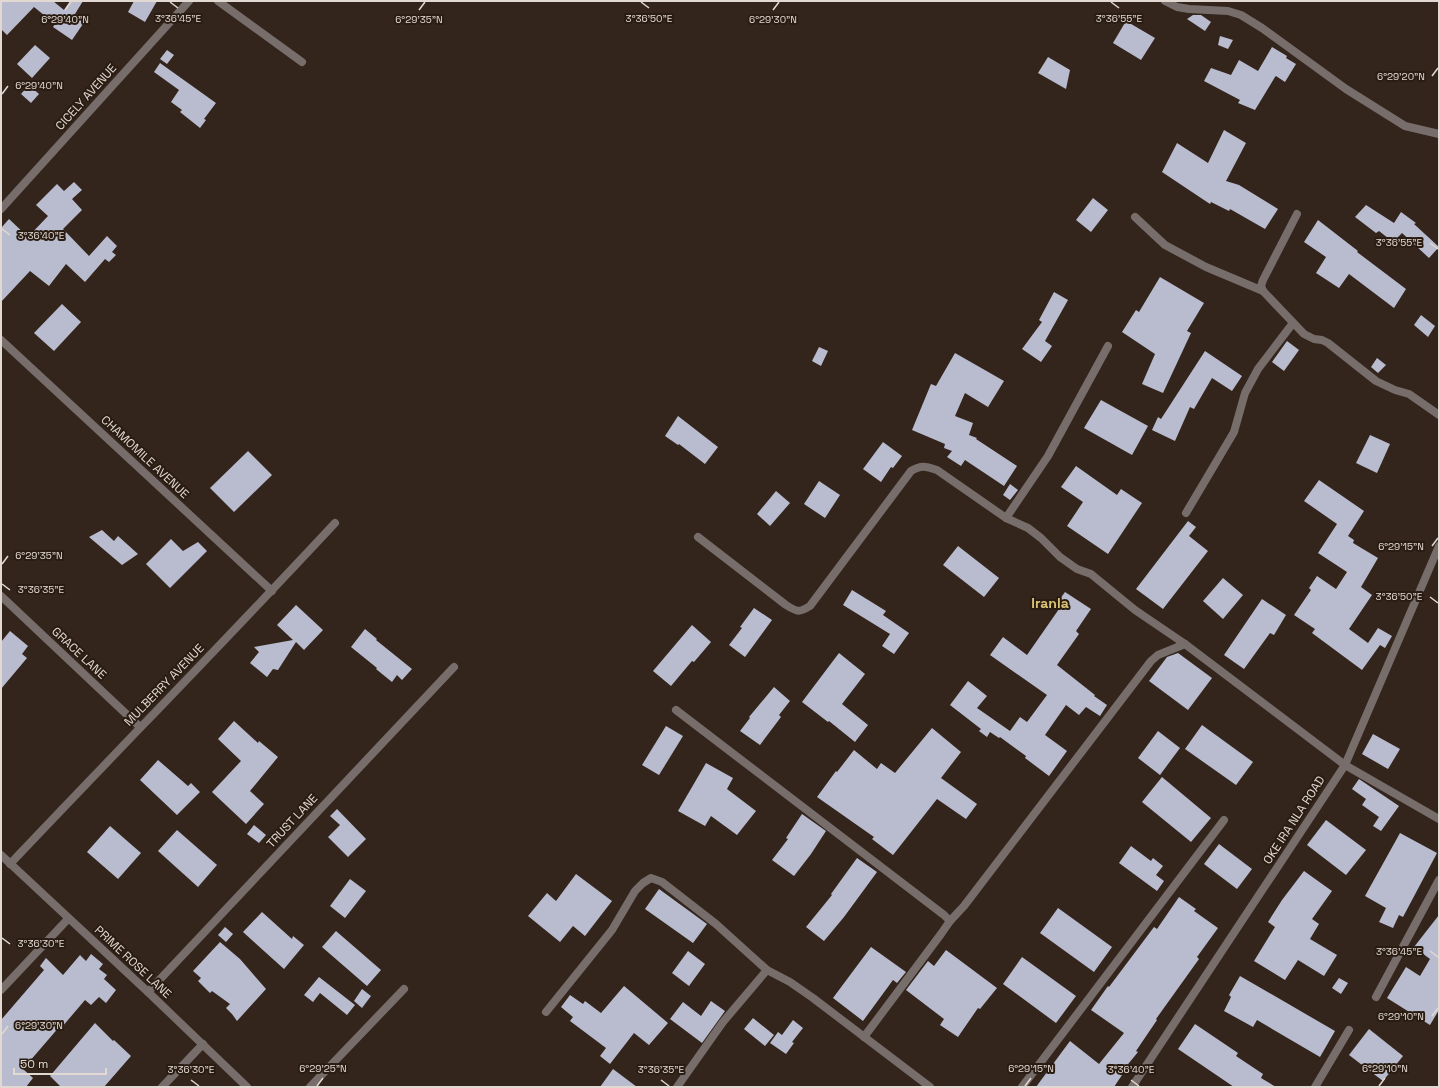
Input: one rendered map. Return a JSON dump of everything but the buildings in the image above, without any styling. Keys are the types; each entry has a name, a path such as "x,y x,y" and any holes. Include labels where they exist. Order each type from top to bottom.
{"street":[{"name":"CICELY AVENUE","path":"1,209 189,1"},
{"path":"218,1 302,62"},
{"path":"1165,1 1177,7 1228,11 1241,15 1262,28 1346,89 1405,126 1439,134"},
{"path":"1263,291 1261,286 1263,280 1297,214"},
{"path":"1135,217 1165,245 1206,267 1263,291 1304,334 1328,343 1376,381 1395,390 1409,394 1439,415"},
{"path":"1186,513 1234,432 1245,393 1258,369 1293,323"},
{"name":"CHAMOMILE AVENUE","path":"1,340 272,591"},
{"path":"1006,518 1048,456 1108,346"},
{"path":"698,537 786,605 795,611 802,611 810,606 911,471 920,466 937,470 1006,518 1028,528 1041,538 1060,557 1077,569 1091,574 1135,610 1185,644 1345,765 1439,819"},
{"name":"MULBERRY AVENUE","path":"10,864 272,591 335,523"},
{"name":"OKE IRA NLA ROAD","path":"1132,1087 1345,765 1439,546"},
{"name":"GRACE LANE","path":"1,596 140,727"},
{"path":"864,1037 950,921 964,906 1151,660 1158,655 1185,644"},
{"name":"TRUST LANE","path":"148,992 454,667"},
{"path":"676,710 950,921"},
{"path":"1022,1087 1224,820"},
{"name":"PRIME ROSE LANE","path":"1,855 247,1087"},
{"path":"546,1012 612,930 635,891 651,878 662,882 716,924 767,970 790,982 930,1087"},
{"path":"1376,997 1439,880"},
{"path":"1,990 68,919"},
{"path":"677,1087 723,1022 767,970"},
{"path":"310,1087 404,989"},
{"path":"1315,1087 1349,1030"},
{"path":"162,1087 203,1044"}],"district":[{"name":"Iranla","path":"1050,603"}]}
